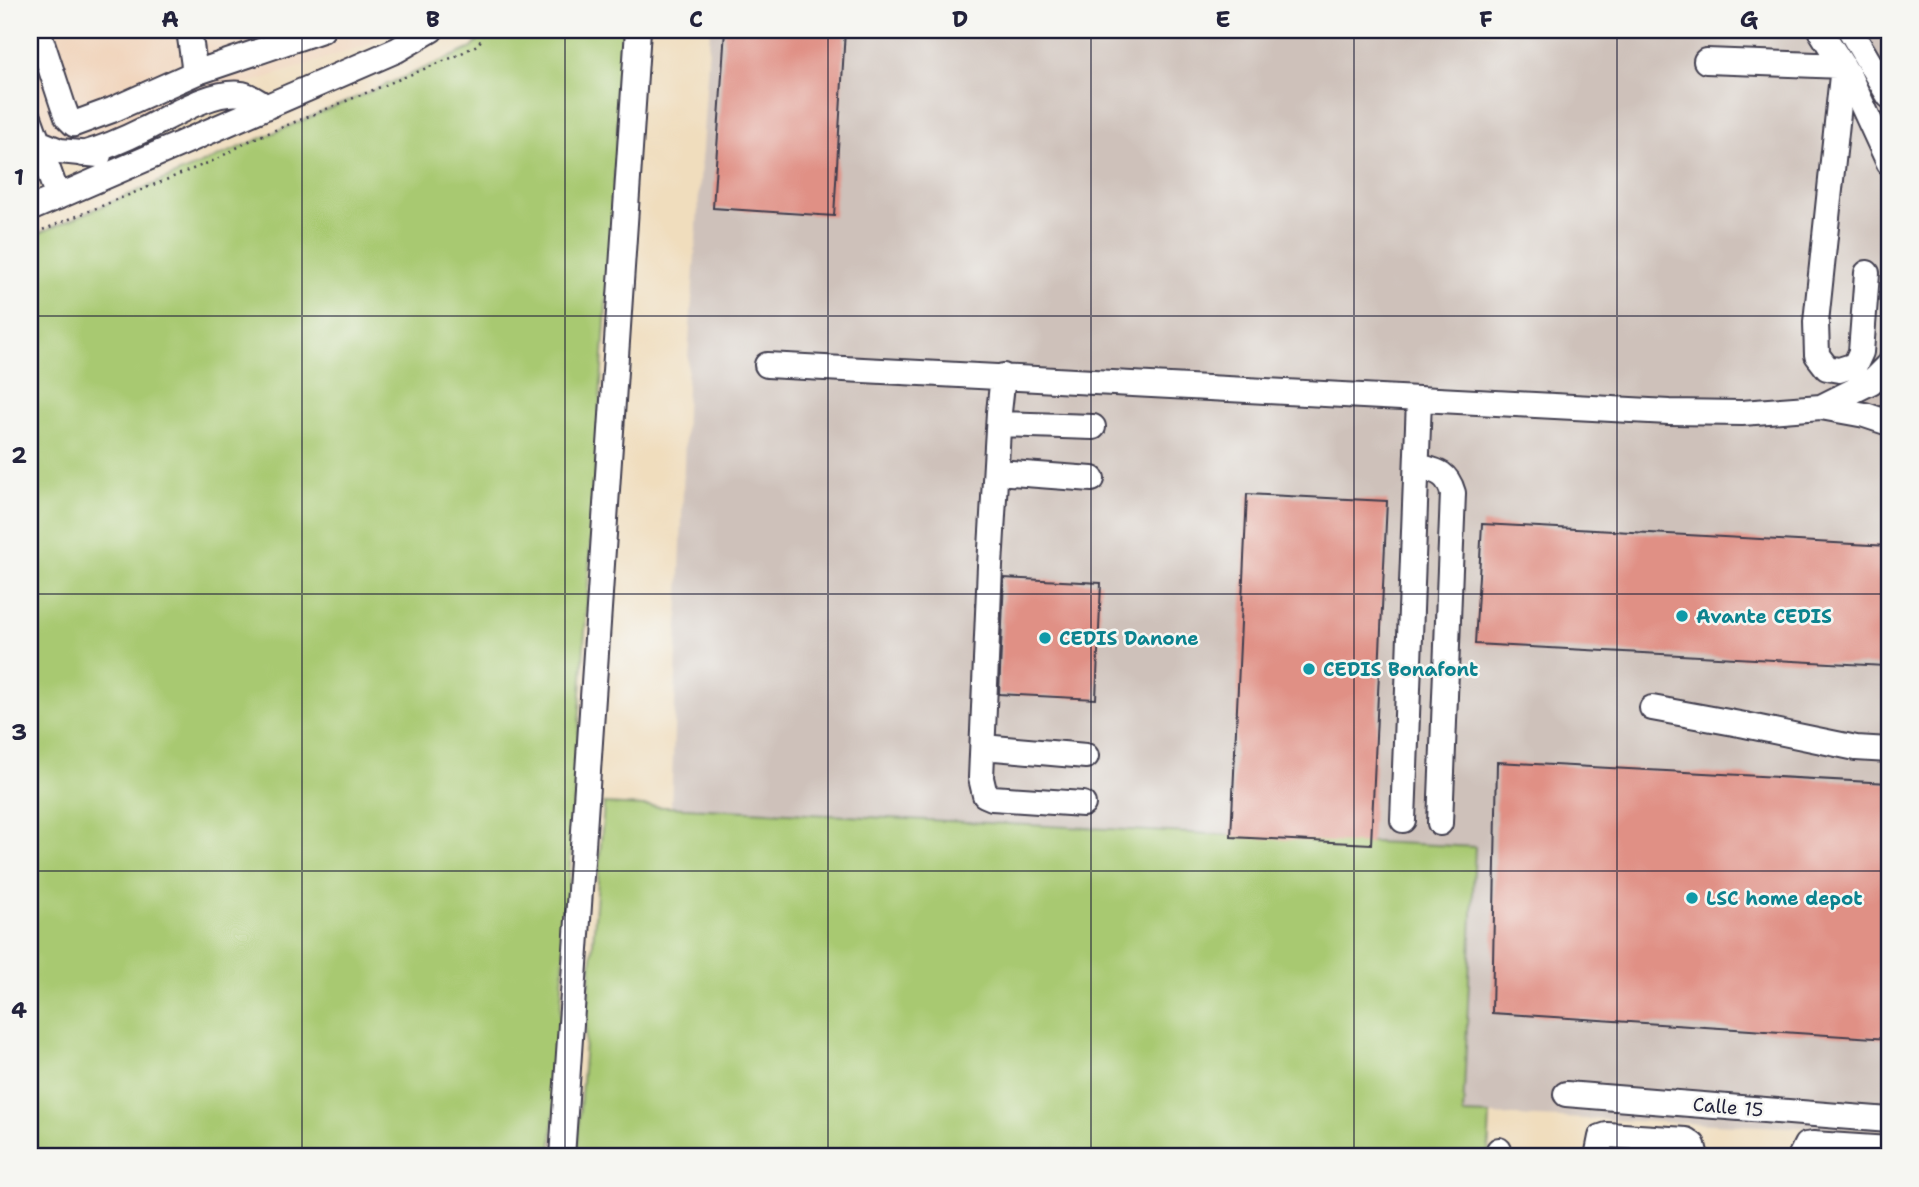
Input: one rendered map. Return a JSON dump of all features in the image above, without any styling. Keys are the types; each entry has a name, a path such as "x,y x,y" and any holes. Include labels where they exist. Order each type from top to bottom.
{"street":[{"path":"38,30 67,117 74,124 195,73 317,31"},
{"path":"189,30 195,73"},
{"path":"34,131 39,198 152,157 397,50 431,30"},
{"path":"562,1157 638,30"},
{"path":"1821,30 1848,76 1889,163"},
{"path":"1850,30 1885,81"},
{"path":"1706,61 1885,81"},
{"path":"1848,76 1816,322 1817,355 1826,368 1839,370 1855,365 1861,352 1867,273"},
{"path":"83,154 222,95 240,94 266,107"},
{"path":"34,131 60,151 152,157"},
{"path":"1821,408 1871,382 1889,364"},
{"path":"767,365 1669,412 1742,413 1821,408 1865,415 1889,423"},
{"path":"1003,376 990,566 981,778 985,795 1006,800 1083,804"},
{"path":"1402,820 1419,400"},
{"path":"1000,424 1093,427"},
{"path":"1417,466 1441,473 1450,480 1453,494 1440,823"},
{"path":"997,472 1091,479"},
{"path":"1652,708 1745,724 1856,748 1889,750"},
{"path":"983,747 1086,756"},
{"name":"Calle 15","path":"1566,1094 1889,1120"},
{"path":"1598,1150 1601,1137 1607,1135 1691,1149"},
{"path":"1807,1151 1888,1149"}],"path":[{"path":"30,235 215,160 236,146 315,112 456,56 479,44 485,30"}],"shaded area":[{"path":"30,30 401,30 361,47 188,103 99,147 30,170"},
{"path":"710,30 1453,30 1505,33 1506,30 1889,30 1889,1131 1463,1114 1475,847 671,808 688,358"}],"green space":[{"path":"487,30 624,30 551,1157 30,1157 30,237 472,48"},
{"path":"604,804 1475,847 1463,1114 1490,1115 1488,1157 576,1157"}],"building":[{"path":"725,30 845,30 834,216 713,208"},
{"name":"CEDIS Bonafont","path":"1247,494 1387,501 1371,844 1231,837"},
{"name":"Avante CEDIS","path":"1482,524 1889,546 1885,666 1475,644"},
{"name":"CEDIS Danone","path":"1004,578 1101,583 1096,699 999,694"},
{"name":"LSC home depot","path":"1497,762 1889,783 1889,1039 1492,1013"}],"place":[{"name":"Avante CEDIS","path":"1682,616"},
{"name":"CEDIS Danone","path":"1045,638"},
{"name":"CEDIS Bonafont","path":"1309,669"},
{"name":"LSC home depot","path":"1692,898"}]}
